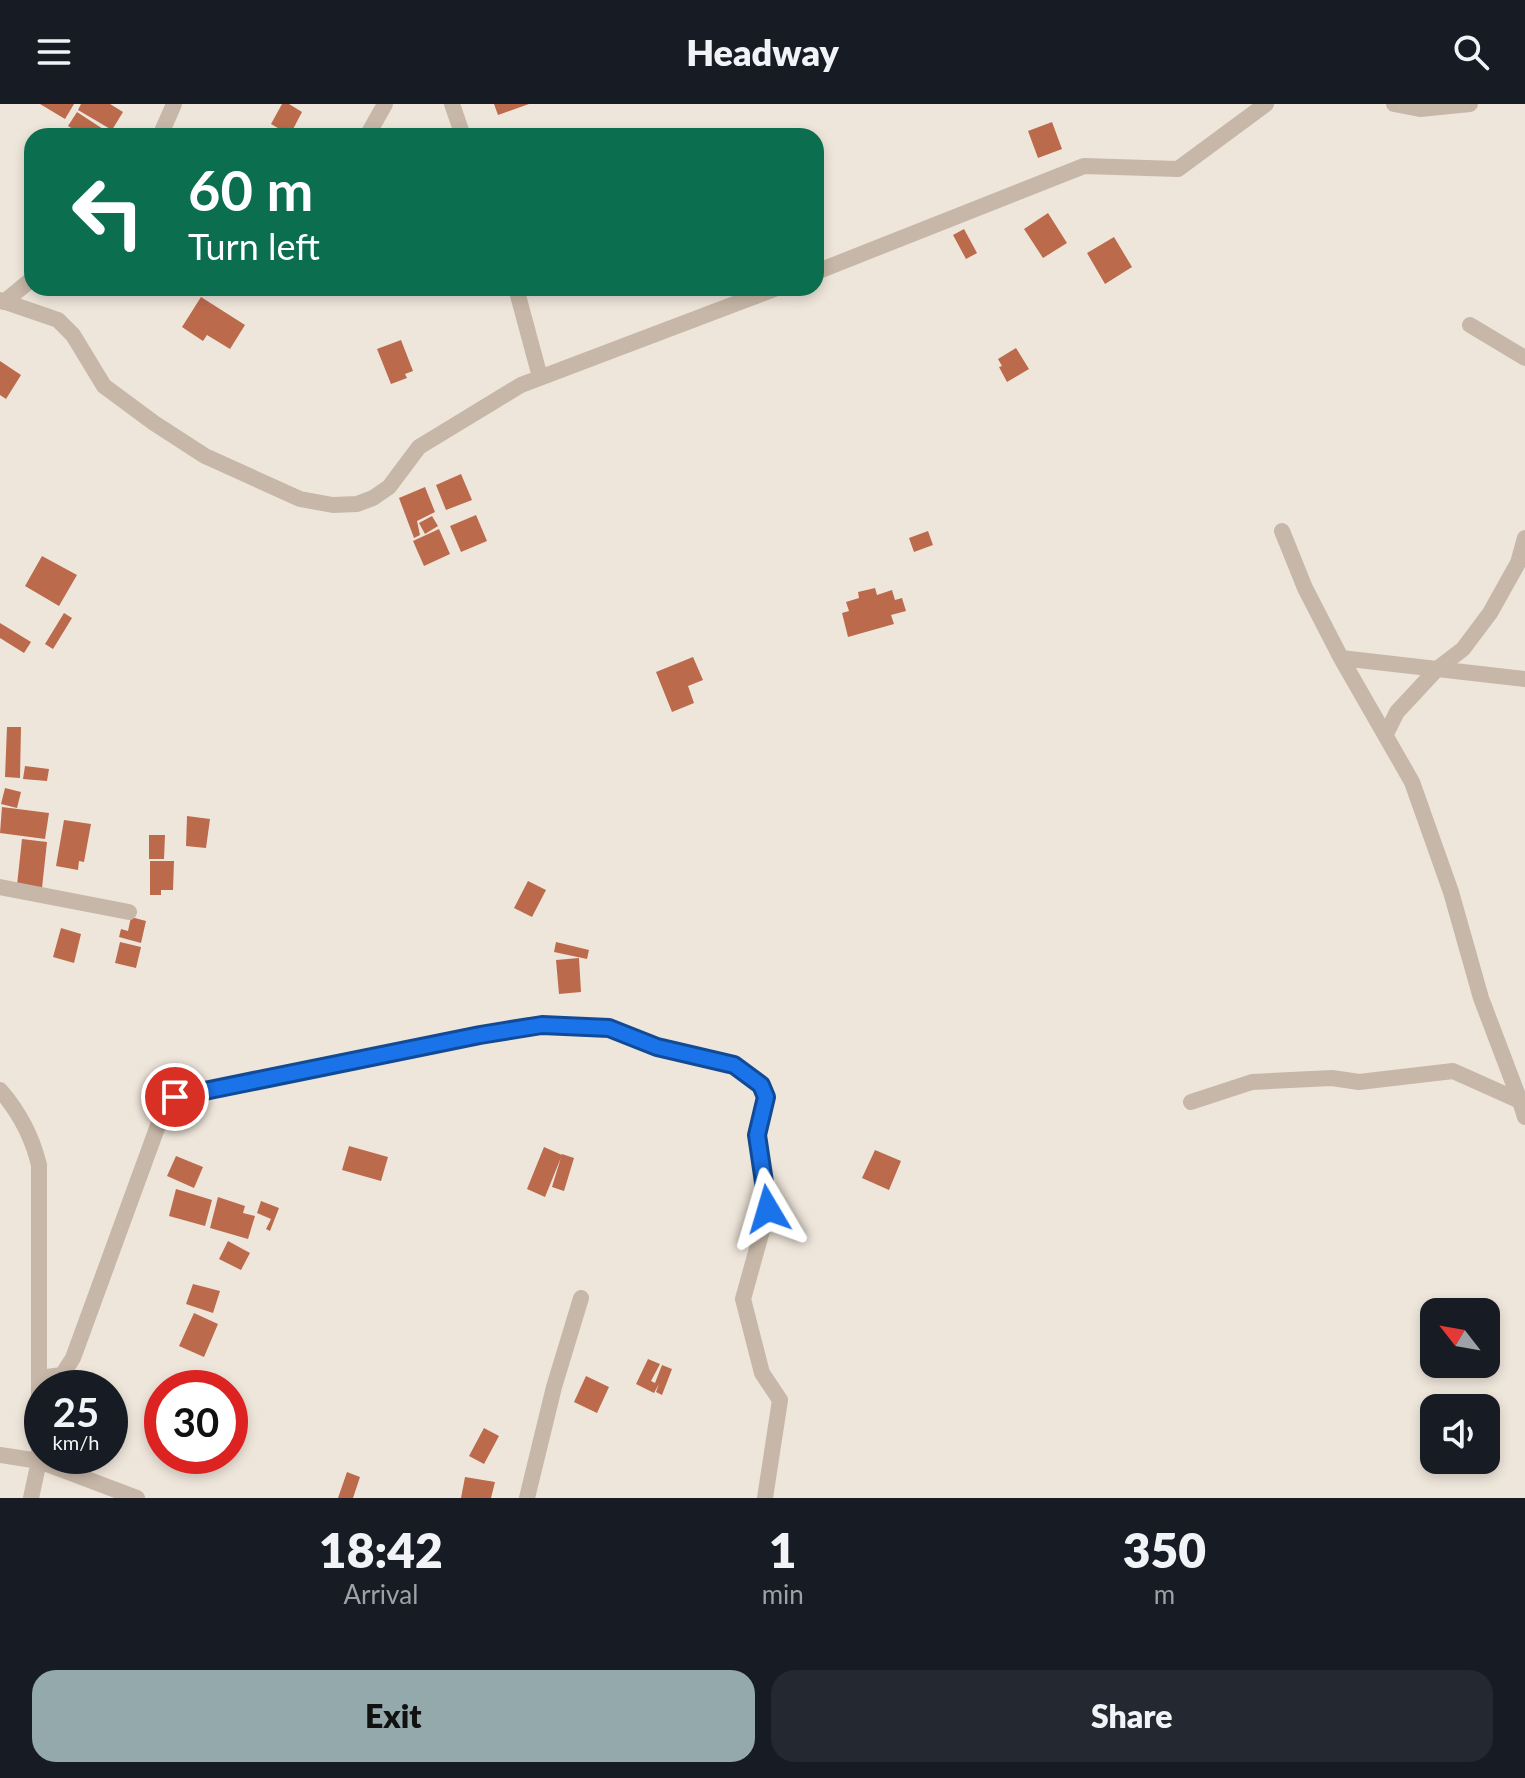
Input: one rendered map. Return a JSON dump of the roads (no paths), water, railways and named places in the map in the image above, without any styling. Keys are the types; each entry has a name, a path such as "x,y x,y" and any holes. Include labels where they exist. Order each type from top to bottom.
{"street":[{"path":"164,128 174,104"},
{"path":"372,128 385,104"},
{"path":"452,104 460,128"},
{"path":"824,269 1084,166 1178,169 1266,104"},
{"path":"1394,104 1420,109 1470,104"},
{"path":"2,301 24,285"},
{"path":"518,296 540,377"},
{"path":"2,301 58,320 73,335 104,386 205,456 300,499 333,505 357,504 373,498 389,487 419,447 521,385 756,296"},
{"path":"1470,325 1525,358"},
{"path":"1282,531 1305,588 1417,796 1451,892 1481,998 1523,1108"},
{"path":"1386,734 1397,712 1437,669 1463,649 1490,613 1518,563 1525,538"},
{"path":"1341,658 1525,679"},
{"path":"0,887 129,912"},
{"path":"65,1370 73,1358 164,1109 175,1097 552,1024 609,1028 657,1047 734,1065 765,1090 757,1135 768,1209 743,1299 762,1373 780,1400 765,1498"},
{"path":"1191,1102 1252,1082 1332,1078 1359,1082 1453,1071 1523,1108"},
{"path":"6,1096 33,1138 39,1165 39,1370"},
{"path":"527,1498 554,1387 581,1298"},
{"path":"0,1455 24,1459"},
{"path":"31,1498 36,1474"},
{"path":"73,1474 137,1498"}]}
